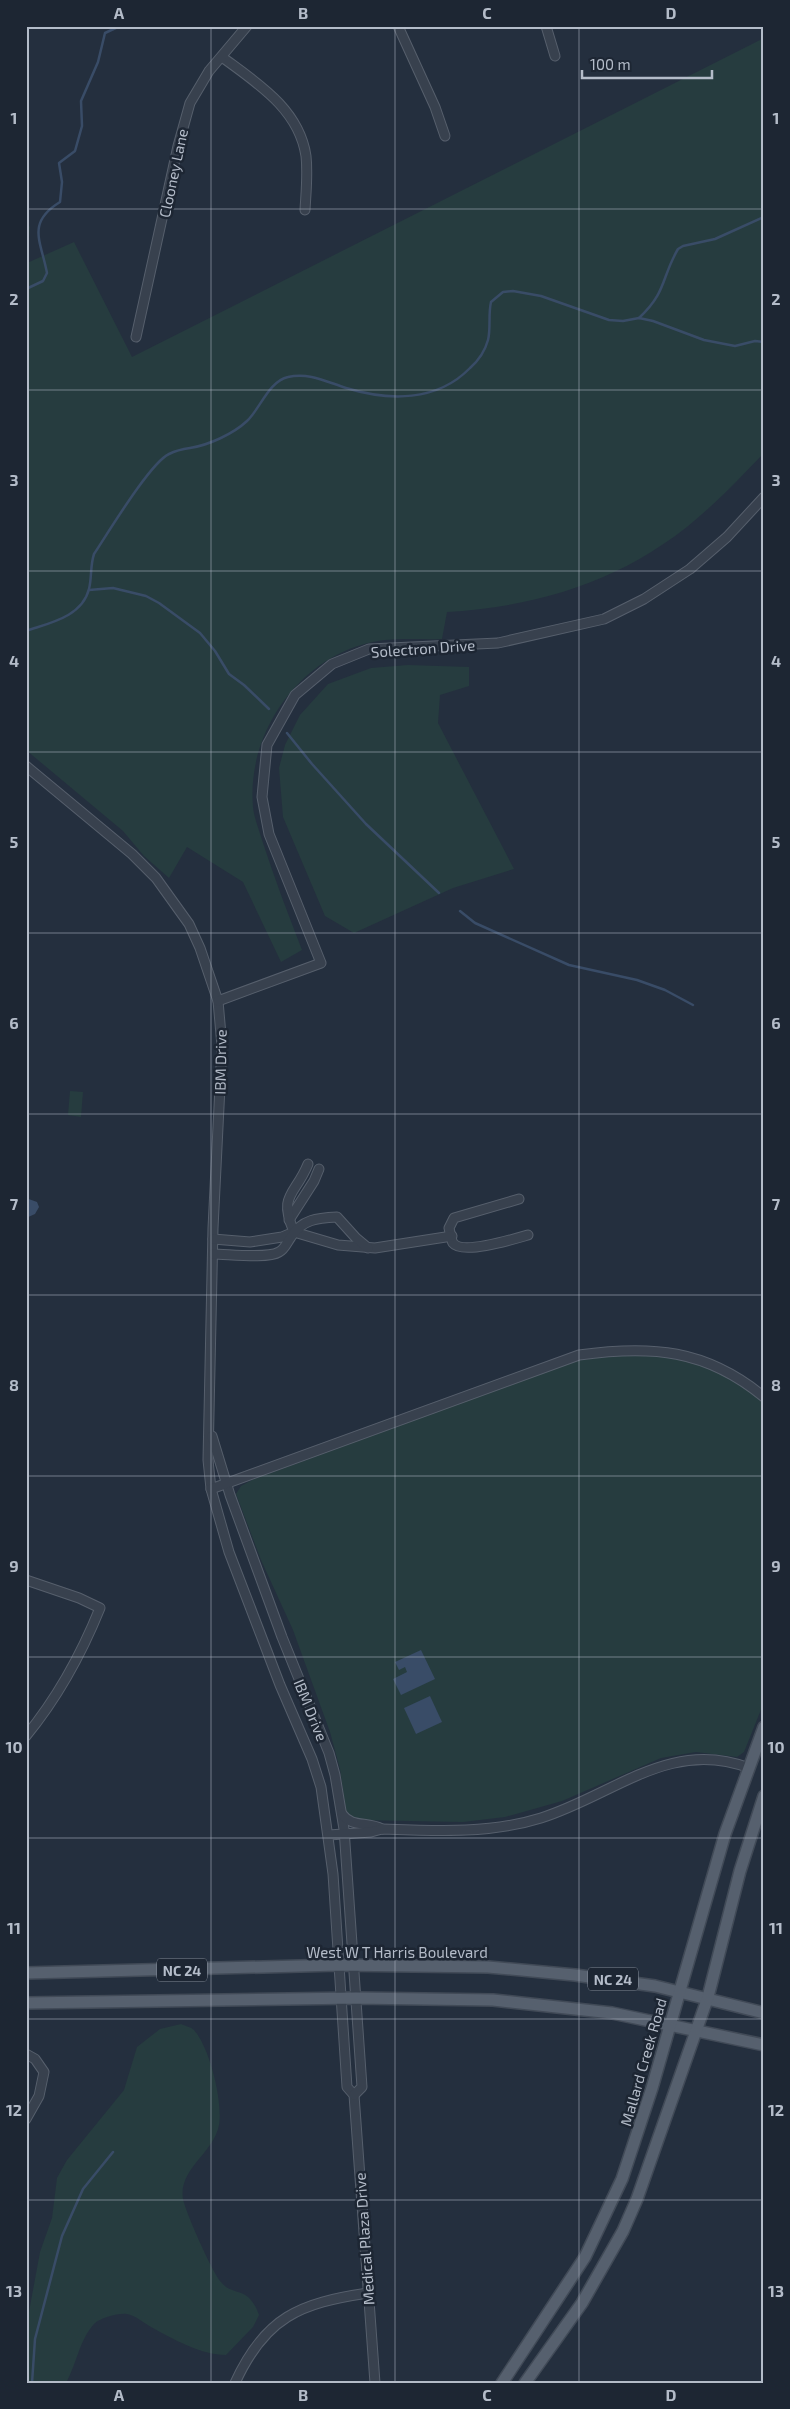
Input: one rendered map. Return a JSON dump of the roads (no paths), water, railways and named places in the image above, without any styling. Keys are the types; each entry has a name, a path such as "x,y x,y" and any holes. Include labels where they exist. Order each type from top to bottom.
{"main road":[{"name":"Mallard Creek Road","path":"502,2383 585,2258 606,2217 634,2146 725,1834 764,1727"},
{"path":"525,2383 582,2303 623,2231 652,2162 708,1997 740,1871 764,1796"},
{"name":"West W T Harris Boulevard","path":"26,1973 338,1965 532,1970 680,1990 764,2013"},
{"name":"NC 24","path":"26,2003 340,2000 356,1998 493,2000 612,2012 764,2045"}],"street":[{"name":"Clooney Lane","path":"136,337 184,120 198,88 247,26"},
{"path":"398,26 435,107 445,136"},
{"path":"546,26 556,56"},
{"path":"222,57 277,100 293,120 306,154 305,210"},
{"name":"Solectron Drive","path":"218,1002 321,963 269,834 262,797 268,745 295,696 332,664 370,650 498,643 588,624 610,616 644,600 690,569 727,537 764,497"},
{"name":"IBM Drive","path":"26,766 132,854 156,878 189,924 200,948 218,1002 222,1046 213,1239 211,1434 208,1460 212,1489 229,1552 280,1685 312,1759 321,1787 328,1835 340,2000"},
{"path":"294,1232 289,1220 287,1201 308,1164"},
{"path":"289,1220 319,1169"},
{"path":"298,1184 306,1193"},
{"path":"519,1199 460,1215 450,1224 452,1242 457,1247 468,1249 528,1235"},
{"path":"214,1254 275,1254 284,1248 294,1232 305,1222 319,1218 338,1217 356,1238 368,1248"},
{"path":"213,1239 250,1242 282,1237 294,1232 338,1245 368,1248 402,1245 452,1236"},
{"path":"212,1489 579,1355 643,1350 676,1354 708,1362 730,1372 764,1398"},
{"name":"IBM Drive","path":"211,1434 282,1637 329,1753 342,1814 356,1998"},
{"path":"26,1580 79,1598 100,1608 85,1644 63,1686 26,1736"},
{"path":"328,1835 371,1832 382,1829 453,1830 513,1825 570,1807 652,1769 689,1759 723,1760 750,1768"},
{"path":"342,1814 347,1821 353,1824 373,1824 382,1829"},
{"name":"Medical Plaza Drive","path":"354,2095 362,2087 356,1998"},
{"name":"Medical Plaza Drive","path":"340,2000 347,2087 354,2095 376,2383"},
{"path":"26,2054 35,2058 44,2072 34,2109 26,2119"},
{"path":"235,2383 255,2346 270,2329 286,2317 321,2301 368,2293"}],"water":[{"path":"26,1198 37,1202 39,1207 35,1214 26,1218"},
{"path":"421,1650 435,1679 401,1695 393,1679 407,1672 405,1667 399,1670 395,1662"},
{"path":"430,1696 442,1722 416,1734 404,1708"}],"waterway":[{"path":"26,289 43,281 47,273 38,233 39,225 49,210 60,202 62,182 59,163 75,151 82,126 81,101 98,62 105,33 120,26"},
{"path":"639,318 655,300 678,249 683,246 715,239 764,217"},
{"path":"26,631 64,618 85,599 89,589 94,554 151,470 169,454 213,442 235,430 252,416 275,384 288,377 311,377 346,388 379,395 412,396 428,393 443,387 457,379 481,356 489,335 491,302 503,292 513,291 541,296 609,320 623,321 639,318 653,321 704,340 735,346 755,341 764,342"},
{"path":"89,590 113,588 146,596 159,603 200,633 215,651 229,674 244,685 269,709"},
{"path":"287,733 366,824 439,893"},
{"path":"460,911 475,923 569,965 637,980 665,990 693,1005"},
{"path":"32,2383 35,2339 62,2236 83,2189 113,2152"}]}
